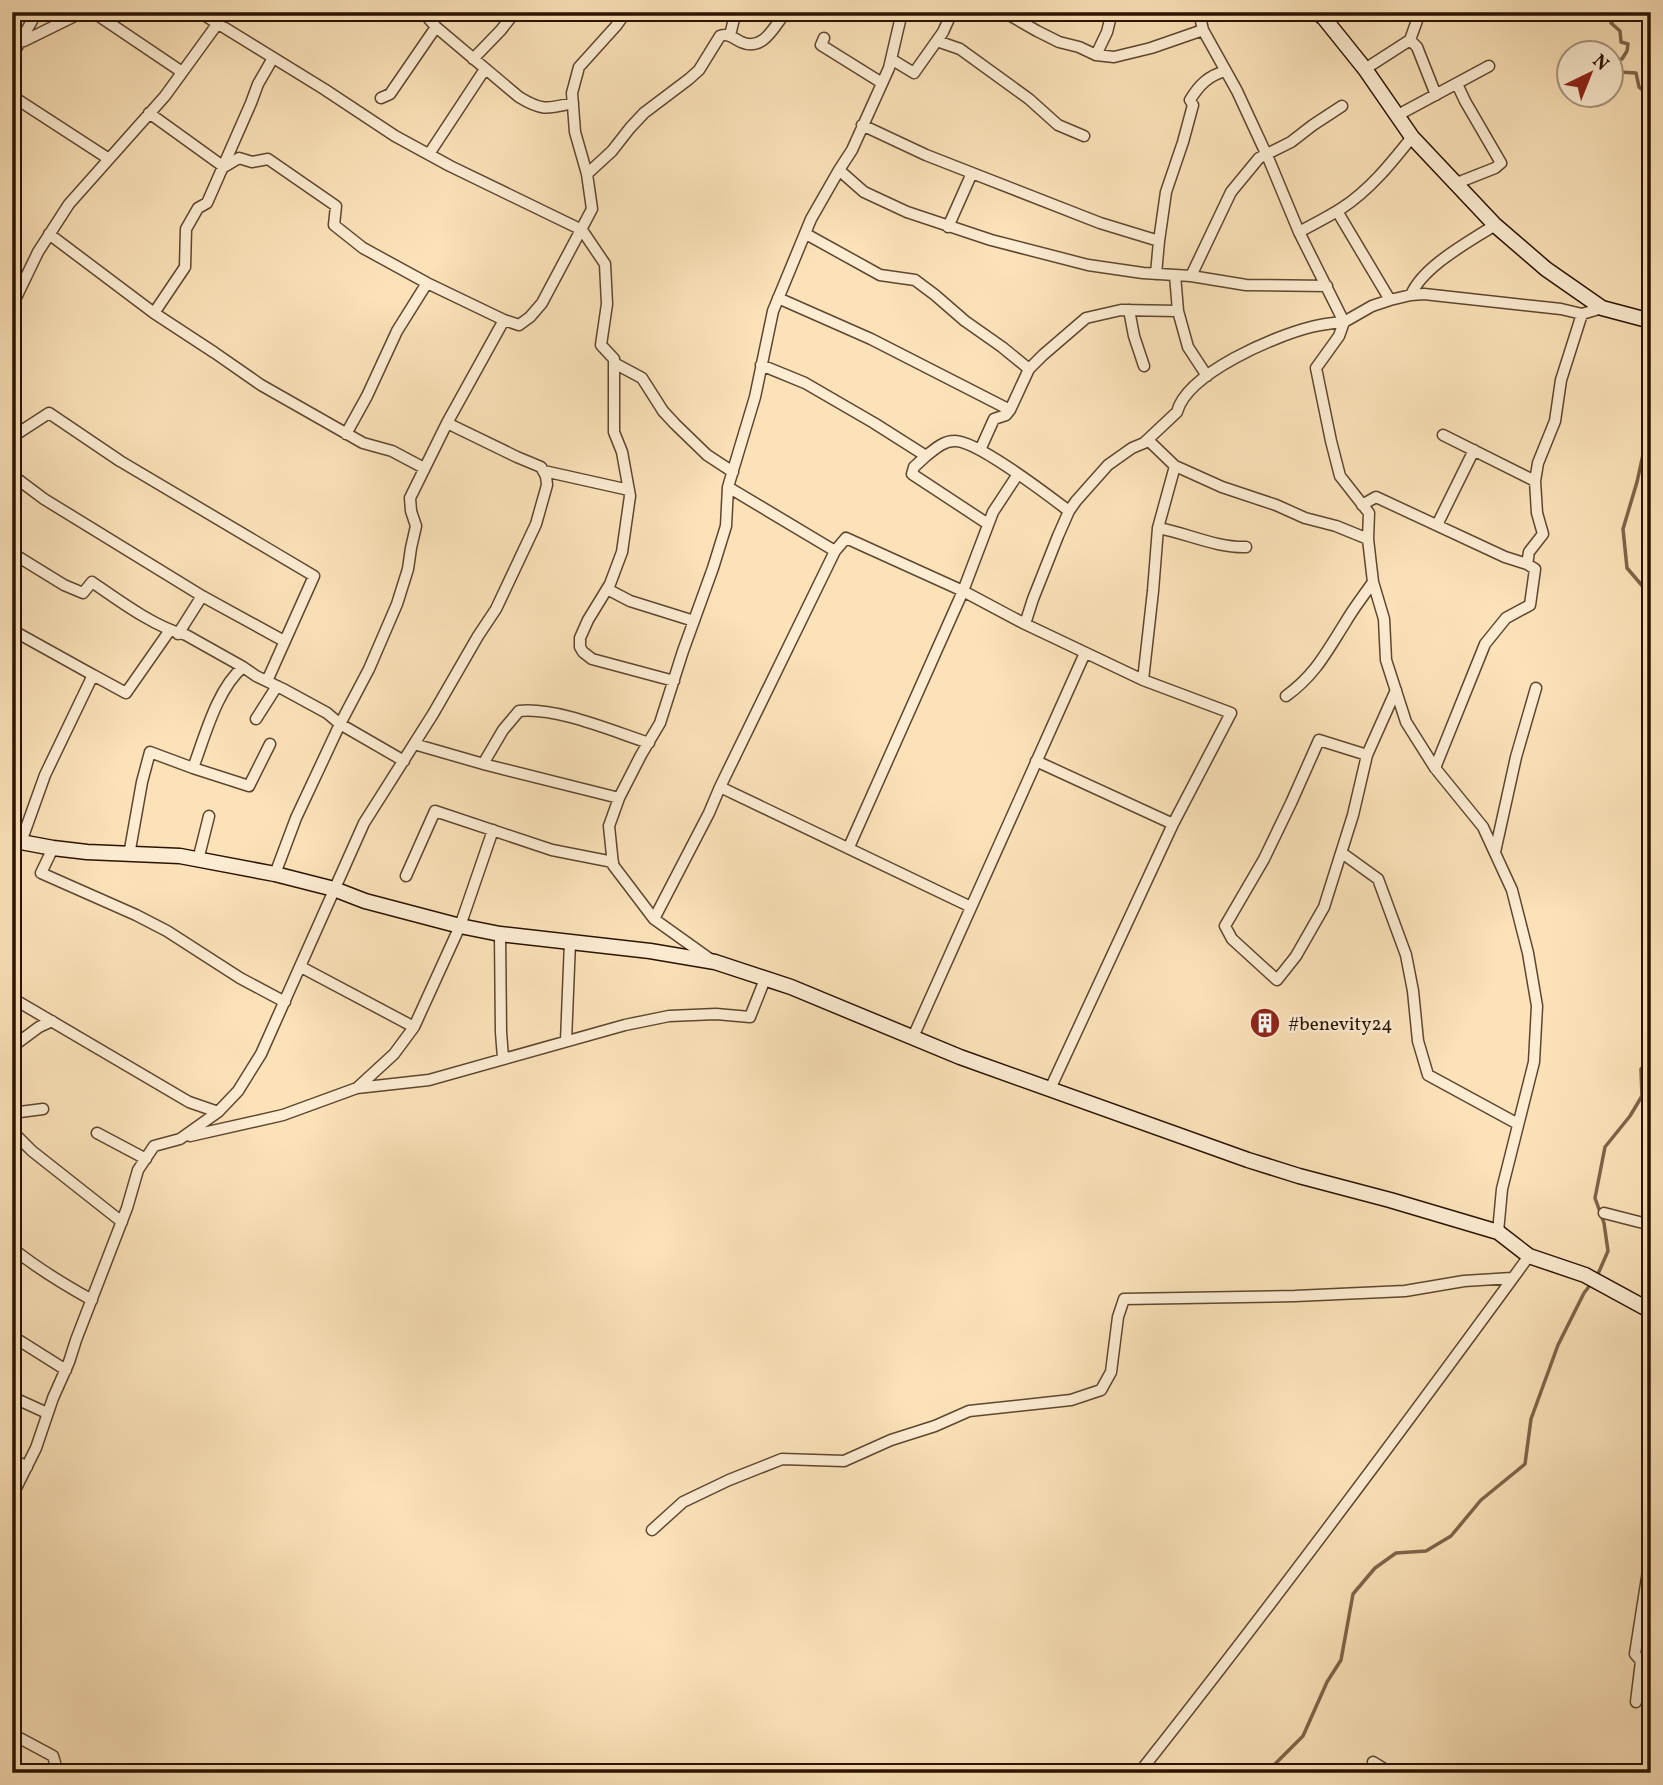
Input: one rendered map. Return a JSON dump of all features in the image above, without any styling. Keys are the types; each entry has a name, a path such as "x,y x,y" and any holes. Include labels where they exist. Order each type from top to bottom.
{"street":[{"path":"13,54 16,43 37,12"},
{"path":"16,43 83,12"},
{"path":"93,12 182,72"},
{"path":"199,12 363,113 395,136 582,230 605,264 607,304 601,345 614,359 614,432 622,452 630,496 622,552 610,584 580,638 580,647 592,659 674,681"},
{"path":"12,306 38,252 69,204 149,113 226,12"},
{"path":"422,12 473,60 533,106 552,108 573,103"},
{"path":"473,60 515,12"},
{"path":"224,167 239,158 252,162 268,159 336,206 334,225 363,248 427,283 519,325 542,303 592,209 587,174 575,132 572,93 579,67 626,12"},
{"path":"721,12 734,19 730,35"},
{"path":"715,962 654,919 613,865 609,826 619,798 660,723 726,526 728,487 755,397 773,311 811,219 852,150 863,125 891,59 902,12"},
{"path":"891,59 914,73 943,32 952,12"},
{"path":"1004,12 1059,42 1096,55 1114,57 1151,48 1203,30"},
{"path":"1096,55 1107,32 1112,12"},
{"path":"1199,12 1203,30 1237,91 1299,232 1344,322 1339,336 1316,368 1340,476 1368,513 1373,582 1384,619 1386,660 1406,722 1435,768 1483,827 1512,890 1528,953 1537,1006 1534,1062 1502,1189 1498,1232"},
{"path":"1365,69 1410,40 1420,12"},
{"path":"1323,14 1412,137 1494,225 1546,269 1602,308 1651,321"},
{"path":"587,174 612,151 645,113 699,70 720,36 730,35 743,43 753,45 769,36 782,17"},
{"path":"381,98 390,94 436,27"},
{"path":"824,38 821,44 881,83"},
{"path":"1410,40 1417,47 1436,94"},
{"path":"937,41 960,49 1029,99 1058,124 1084,136"},
{"path":"154,313 185,267 186,229 198,208 207,203 258,84 273,58"},
{"path":"1398,116 1489,66"},
{"path":"429,154 485,69"},
{"path":"1156,274 1166,192 1193,105 1190,100 1206,79 1226,71"},
{"path":"1457,84 1501,163 1457,183"},
{"path":"12,96 109,159"},
{"path":"1191,276 1236,185 1259,158 1291,142 1342,106"},
{"path":"149,113 224,167"},
{"path":"863,125 926,155 1100,223 1159,240"},
{"path":"1299,232 1352,200 1392,162 1412,137"},
{"path":"839,170 864,192 883,202 948,227 1088,265 1246,285 1327,286"},
{"path":"948,227 972,173"},
{"path":"1337,211 1390,300"},
{"path":"1412,295 1415,286 1427,273 1494,225"},
{"path":"49,234 154,313 261,385 363,443 392,451 424,468"},
{"path":"806,234 880,275 915,280 1030,369"},
{"path":"1175,275 1178,311 1188,347 1207,376"},
{"path":"346,434 368,396 397,331 427,283"},
{"path":"1025,624 1069,511 1088,486 1108,466 1148,440 1177,411 1178,404 1189,390 1248,350 1312,326 1344,322 1372,306 1412,295 1440,295 1561,309 1582,314 1602,308"},
{"path":"778,298 871,339 1010,410"},
{"path":"1129,310 1144,366"},
{"path":"980,450 994,419 1006,415 1010,410 1030,369 1086,318 1129,310 1178,311"},
{"path":"1527,564 1529,552 1543,534 1537,513 1535,481 1538,463 1555,421 1561,380 1582,314"},
{"path":"275,874 296,818 369,669 397,604 408,569 416,526 410,498 447,423 504,320"},
{"path":"614,363 642,378 663,411 675,424 707,455 733,472"},
{"path":"761,365 805,383 926,456"},
{"path":"12,437 49,413 120,461 314,576 284,641 272,684 256,719"},
{"path":"180,1139 218,1112 238,1091 261,1055 364,823 496,609 536,524 547,485 541,467 447,423"},
{"path":"1443,435 1535,481"},
{"path":"988,524 912,474 914,467 946,442 957,440 980,450 1018,474 1069,511"},
{"path":"1148,440 1175,466 1222,487 1305,518 1336,526 1368,540"},
{"path":"1437,525 1474,450"},
{"path":"1143,680 1158,528 1175,466"},
{"path":"544,471 629,490"},
{"path":"849,847 963,591 993,512 1018,474"},
{"path":"12,475 44,499 202,596 284,641"},
{"path":"728,487 835,551"},
{"path":"1362,505 1376,497 1535,569 1530,605 1506,618 1485,644 1435,768"},
{"path":"1158,528 1214,543 1246,547"},
{"path":"654,919 709,813 835,551 846,538 963,591 1025,624 1143,680 1231,713 1173,824 1051,1089"},
{"path":"12,553 64,586 83,593 92,582 174,632 186,635 327,713 340,724 404,761"},
{"path":"1286,696 1303,684 1321,662 1373,582"},
{"path":"607,590 630,601 694,621"},
{"path":"12,630 126,693 202,596"},
{"path":"913,1037 1084,653"},
{"path":"193,768 216,705 232,676 243,667"},
{"path":"93,675 45,775 17,842 129,855 180,856 275,874 334,889 365,901 500,934 650,951 715,962 791,987 960,1056 1298,1176 1498,1232 1529,1256 1584,1275 1651,1311"},
{"path":"1494,852 1516,757 1536,688"},
{"path":"1367,755 1319,740 1264,859 1225,926 1232,939 1277,980 1296,956 1324,907 1342,853 1367,755 1396,690"},
{"path":"483,764 503,730 519,711 560,714 649,743"},
{"path":"129,855 150,752 250,786 271,744"},
{"path":"414,744 619,798"},
{"path":"1036,761 1173,824"},
{"path":"720,787 971,907"},
{"path":"406,876 435,811 552,850 613,862"},
{"path":"198,860 209,816"},
{"path":"357,1088 394,1054 414,1027 460,926 493,830"},
{"path":"53,848 41,873 167,931 240,978 285,1002"},
{"path":"1342,853 1378,879 1406,955 1418,1041 1428,1075 1518,1124"},
{"path":"500,934 503,1058"},
{"path":"566,1041 570,942"},
{"path":"301,967 414,1027"},
{"path":"12,1496 36,1448 47,1413 122,1222 138,1170 154,1146 283,1115 357,1088 429,1080 625,1025 669,1016 716,1014 750,1017 765,979"},
{"path":"12,998 189,1101 218,1112"},
{"path":"12,1047 52,1021"},
{"path":"12,1113 43,1109"},
{"path":"12,1131 32,1151 122,1222"},
{"path":"97,1133 146,1160"},
{"path":"1604,1213 1651,1225"},
{"path":"12,1248 54,1279 92,1300"},
{"path":"1139,1773 1417,1409 1529,1256"},
{"path":"652,1530 682,1502 782,1459 844,1461 968,1411 1071,1400 1101,1390 1111,1372 1118,1317 1124,1299 1405,1291 1464,1281 1512,1278"},
{"path":"12,1336 66,1370"},
{"path":"12,1397 47,1413"},
{"path":"12,1459 27,1467"},
{"path":"1650,1487 1651,1468"},
{"path":"1636,1702 1641,1661 1635,1654 1651,1552"},
{"path":"12,1734 53,1756 58,1773"},
{"path":"1373,1762 1391,1773"}],"waterway":[{"path":"1619,12 1611,23 1620,31 1621,42 1628,44 1627,51 1622,59 1614,60 1611,65 1619,72 1636,73 1639,87 1651,100"},
{"path":"1651,143 1647,151 1651,164"},
{"path":"1651,418 1623,529 1627,568 1651,596"},
{"path":"1598,1274 1608,1251 1604,1223 1595,1198 1605,1147 1642,1096 1641,1069 1651,1057"},
{"path":"1274,1773 1274,1765 1303,1736 1327,1682 1341,1660 1353,1594 1375,1568 1396,1553 1426,1551 1451,1536 1481,1500 1525,1464 1531,1419 1558,1345 1591,1284"}],"place":[{"name":"#benevity24","path":"1265,1023"}]}
